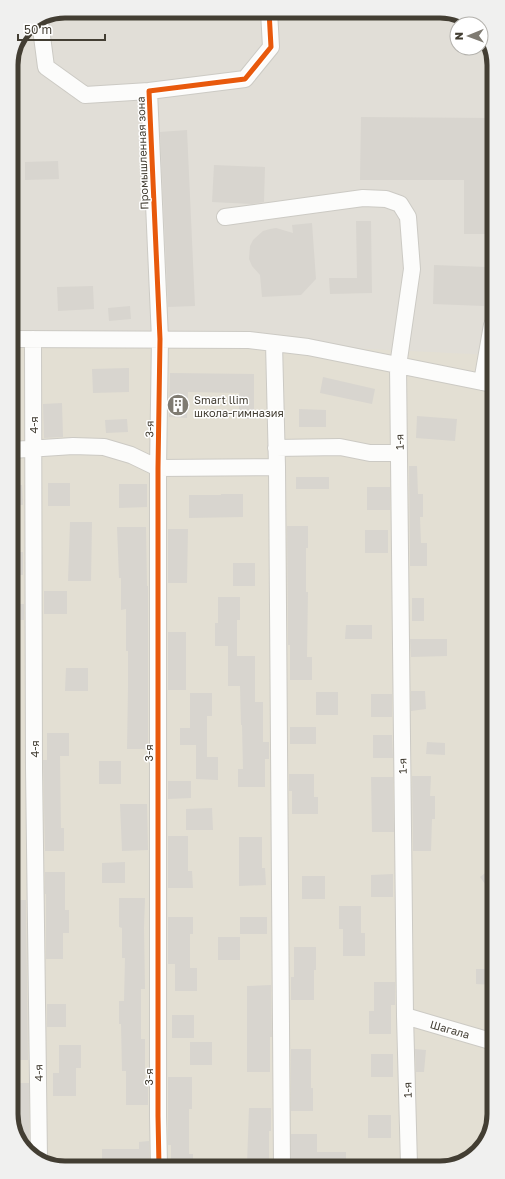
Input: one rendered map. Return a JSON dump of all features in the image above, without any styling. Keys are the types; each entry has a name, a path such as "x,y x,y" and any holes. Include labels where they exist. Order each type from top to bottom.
{"street":[{"name":"Промышленная зона","path":"160,339 149,91 246,79 271,47 269,18"},
{"path":"40,24 46,67 85,95 149,91"},
{"name":"1-я","path":"225,218 363,198 386,199 400,204 408,217 412,269 398,366 405,1016 409,1161"},
{"path":"18,338 249,340 308,347 487,383"},
{"name":"4-я","path":"33,338 34,776 39,1153"},
{"name":"3-я","path":"160,339 158,468 158,1116 160,1161"},
{"path":"274,343 277,468 282,1161"},
{"path":"18,450 73,446 104,447 131,455 158,468 277,468"},
{"path":"276,448 340,447 370,453 399,453"},
{"name":"Шагала","path":"405,1016 487,1040"}],"shaded area":[{"path":"65,18 449,19 449,56 486,56 487,59 487,1120 482,1135 469,1151 461,1156 455,1159 440,1161 62,1161 41,1155 32,1147 23,1135 20,1129 18,1114 18,62 23,44 28,36 41,24 50,20"},
{"path":"65,18 443,18 449,19 449,56 486,56 487,355 18,332 18,62 23,44 28,36 41,24 50,20"}],"building":[{"path":"361,117 487,118 487,234 464,234 464,180 360,180"},
{"path":"187,130 195,306 168,307 160,132"},
{"path":"58,161 59,179 25,180 25,162"},
{"path":"214,165 265,167 264,202 252,204 212,202"},
{"path":"356,221 371,221 372,293 330,294 329,278 357,278"},
{"path":"312,223 316,279 301,295 262,297 260,275 252,266 249,259 250,246 253,240 263,231 276,228 293,233 292,225"},
{"path":"434,265 486,267 484,306 433,304"},
{"path":"93,286 94,309 58,311 57,287"},
{"path":"130,306 131,319 109,321 108,308"},
{"path":"129,368 129,392 93,393 92,369"},
{"name":"Smart llim школа-гимназия","path":"170,373 254,374 254,419 239,418 239,393 188,392 187,418 169,417"},
{"path":"323,377 375,389 372,404 320,393"},
{"path":"62,403 63,437 44,438 43,404"},
{"path":"299,409 326,410 326,427 299,427"},
{"path":"417,416 457,419 455,441 416,438"},
{"path":"127,419 128,432 106,433 105,420"},
{"path":"409,466 417,466 418,494 423,494 423,517 420,517 421,543 427,543 427,566 410,566"},
{"path":"296,477 329,477 329,489 296,489"},
{"path":"48,483 70,483 70,506 48,506"},
{"path":"119,484 147,484 147,507 119,508"},
{"path":"18,485 22,485 23,505 18,505"},
{"path":"367,487 390,487 390,510 367,510"},
{"path":"243,494 243,517 189,518 189,495"},
{"path":"70,522 92,522 91,581 68,581"},
{"path":"287,526 308,526 308,548 306,548 306,592 308,592 307,657 312,657 312,680 290,680 290,645 288,645"},
{"path":"117,527 146,527 148,586 148,749 127,749 128,651 126,651 126,609 121,610 121,578 119,578"},
{"path":"168,529 188,529 187,583 168,583"},
{"path":"365,530 388,530 388,553 365,553"},
{"path":"18,552 23,552 23,575 18,575"},
{"path":"233,563 255,563 255,586 233,586"},
{"path":"44,591 67,591 67,614 44,614"},
{"path":"218,597 240,597 240,620 237,620 237,656 255,656 255,702 263,702 263,742 269,742 269,759 265,759 265,787 238,787 238,769 243,769 240,686 228,686 228,646 215,646 215,623 218,623"},
{"path":"412,598 424,598 424,621 412,621"},
{"path":"18,604 24,604 24,620 18,620"},
{"path":"346,625 372,625 372,639 345,639"},
{"path":"168,632 186,632 186,690 168,690"},
{"path":"410,639 447,639 447,656 411,657"},
{"path":"66,668 88,668 88,691 65,691"},
{"path":"411,691 425,691 426,709 411,711"},
{"path":"316,692 338,692 338,715 316,715"},
{"path":"190,693 212,693 212,716 207,716 207,757 218,757 218,780 196,779 196,745 180,745 180,728 190,728"},
{"path":"371,694 392,694 392,717 371,717"},
{"path":"290,727 316,727 316,744 290,744"},
{"path":"47,733 69,733 69,756 60,756 61,828 64,828 64,851 45,851 43,760 47,760"},
{"path":"373,735 392,735 393,758 373,758"},
{"path":"427,742 445,743 445,755 426,754"},
{"path":"99,761 121,761 121,784 99,784"},
{"path":"289,774 314,774 314,797 318,797 318,814 292,814 292,791 289,791"},
{"path":"412,776 431,776 430,796 435,796 435,819 432,819 431,851 413,851"},
{"path":"371,777 393,777 394,832 372,832"},
{"path":"168,781 191,781 191,798 168,799"},
{"path":"120,804 147,804 148,850 122,851"},
{"path":"212,808 213,830 186,830 186,809"},
{"path":"168,836 188,836 188,871 192,871 193,888 168,888"},
{"path":"239,837 262,837 262,868 265,868 266,885 239,886"},
{"path":"125,862 125,883 102,883 102,863"},
{"path":"45,872 65,872 65,910 69,910 69,933 63,933 63,959 46,959"},
{"path":"487,872 487,887 480,877"},
{"path":"393,874 393,897 371,897 371,875"},
{"path":"302,876 325,876 325,899 302,899"},
{"path":"119,898 145,898 145,989 141,989 141,1039 145,1039 145,1082 148,1082 148,1105 126,1105 126,1071 122,1071 121,1024 119,1024 119,1001 124,1001 125,958 122,958 122,928 119,927"},
{"path":"18,900 26,900 28,1060 18,1060"},
{"path":"339,906 361,906 361,933 365,933 365,956 343,956 343,929 339,929"},
{"path":"168,917 193,917 193,934 190,934 190,968 197,968 197,991 175,991 175,964 168,964"},
{"path":"240,917 267,917 267,934 240,934"},
{"path":"218,937 240,937 240,960 218,960"},
{"path":"294,947 316,947 314,1000 291,1000 291,977 294,977"},
{"path":"476,969 487,969 487,985 476,984"},
{"path":"374,982 395,982 395,1005 391,1005 391,1034 369,1034 369,1011 374,1011"},
{"path":"271,985 272,1037 270,1037 270,1072 247,1072 247,986"},
{"path":"47,1004 66,1004 66,1027 47,1027"},
{"path":"172,1015 194,1015 194,1038 172,1038"},
{"path":"190,1042 212,1042 212,1065 190,1065"},
{"path":"59,1045 81,1045 81,1068 76,1068 76,1096 53,1096 53,1073 59,1073"},
{"path":"291,1049 311,1049 311,1088 313,1088 313,1111 291,1111"},
{"path":"415,1049 426,1050 424,1072 416,1072"},
{"path":"371,1054 393,1054 393,1077 371,1077"},
{"path":"168,1077 192,1077 192,1109 189,1109 189,1154 193,1154 193,1161 171,1161 171,1145 168,1145"},
{"path":"18,1083 29,1083 29,1144 20,1129 18,1114"},
{"path":"249,1108 271,1108 269,1161 247,1161"},
{"path":"368,1115 391,1115 391,1138 368,1138"},
{"path":"291,1134 317,1134 317,1152 346,1152 346,1161 291,1161"},
{"path":"149,1141 150,1161 102,1161 102,1149 139,1149 139,1142"}],"cycle path":[{"path":"159,1161 158,468 160,339 149,91 245,79 271,47 269,18"}],"place":[{"name":"Smart llim школа-гимназия","path":"178,405"}]}
